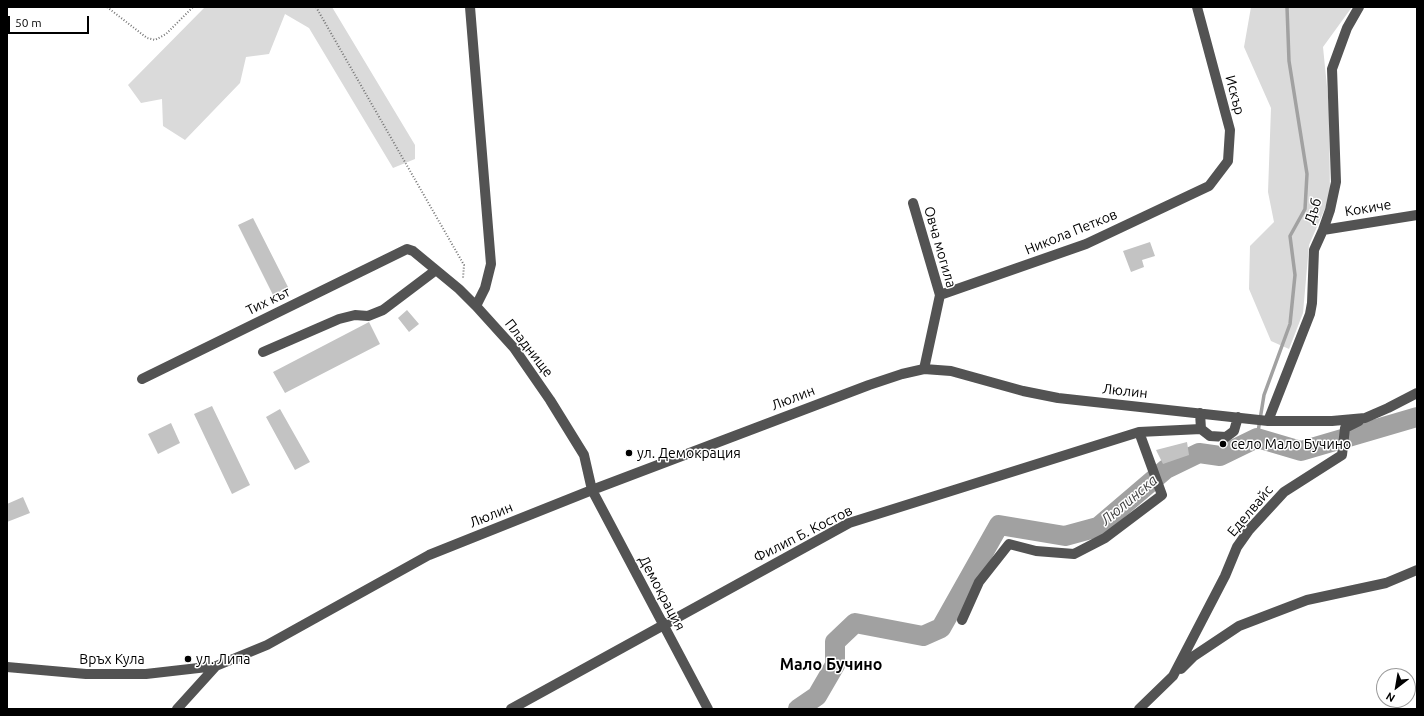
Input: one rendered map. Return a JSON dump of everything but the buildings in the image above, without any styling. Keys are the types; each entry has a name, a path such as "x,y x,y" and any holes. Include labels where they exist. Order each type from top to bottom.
{"street":[{"path":"470,7 491,264 485,288 476,306"},
{"name":"Искър","path":"1197,7 1230,130 1228,161 1209,186"},
{"name":"Дъб","path":"1268,421 1310,314 1312,303 1314,250 1330,210 1336,182 1332,69 1348,28 1359,7"},
{"name":"Никола Петков","path":"940,295 1086,244 1209,186"},
{"name":"Овча могила","path":"913,203 940,295 924,369"},
{"name":"Кокиче","path":"1323,230 1417,215"},
{"name":"Пладнище","path":"407,249 413,251 459,289 514,348 550,400 584,455 592,490"},
{"name":"Тих кът","path":"142,379 407,249"},
{"path":"263,352 339,319 354,315 368,316 383,310 436,270"},
{"name":"Люлин","path":"216,666 267,645 429,555 592,490 869,385 902,374 924,369 951,371 1023,391 1058,398 1268,421 1332,421 1365,418 1417,393"},
{"path":"1200,413 1201,429 1210,436 1226,437 1234,431 1238,417"},
{"name":"Еделвайс","path":"1173,676 1218,589 1237,547 1249,530 1284,492 1342,455 1345,428 1365,418"},
{"name":"Филип Б. Костов","path":"511,709 848,523 1138,432 1201,429"},
{"path":"962,620 979,582 1009,544 1036,551 1074,554 1105,538 1162,495 1138,432"},
{"name":"Демокрация","path":"592,490 708,709"},
{"name":"Еделвайс","path":"1139,709 1194,656 1239,626 1308,600 1386,583 1417,570"},
{"path":"178,709 216,666"},
{"name":"Връх Кула","path":"7,667 86,674 146,674 216,666"}],"path":[{"path":"107,7 147,38 155,40 166,34 193,7"},
{"path":"316,7 464,265 463,276 459,289"}],"shaded area":[{"path":"205,7 332,7 415,145 415,159 393,168 309,28 285,14 269,54 246,57 240,83 185,140 163,126 162,99 141,103 128,85"},
{"path":"1251,7 1352,7 1323,47 1329,107 1330,197 1309,245 1303,313 1289,349 1271,341 1249,289 1250,246 1274,222 1268,192 1271,108 1244,47"}],"waterway":[{"path":"1257,438 1264,395 1290,324 1295,275 1290,236 1305,209 1307,174 1289,61 1287,7"},
{"name":"Люлинска","path":"798,709 817,696 835,665 835,642 855,623 923,636 941,628 999,525 1065,536 1098,527 1166,469 1199,453 1220,456 1257,438 1301,451 1417,417"}],"place":[{"name":"село Мало Бучино","path":"1223,444"},
{"name":"ул. Демокрация","path":"629,453"},
{"name":"ул. Липа","path":"188,659"}],"district":[{"name":"Мало Бучино","path":"831,665"}]}
